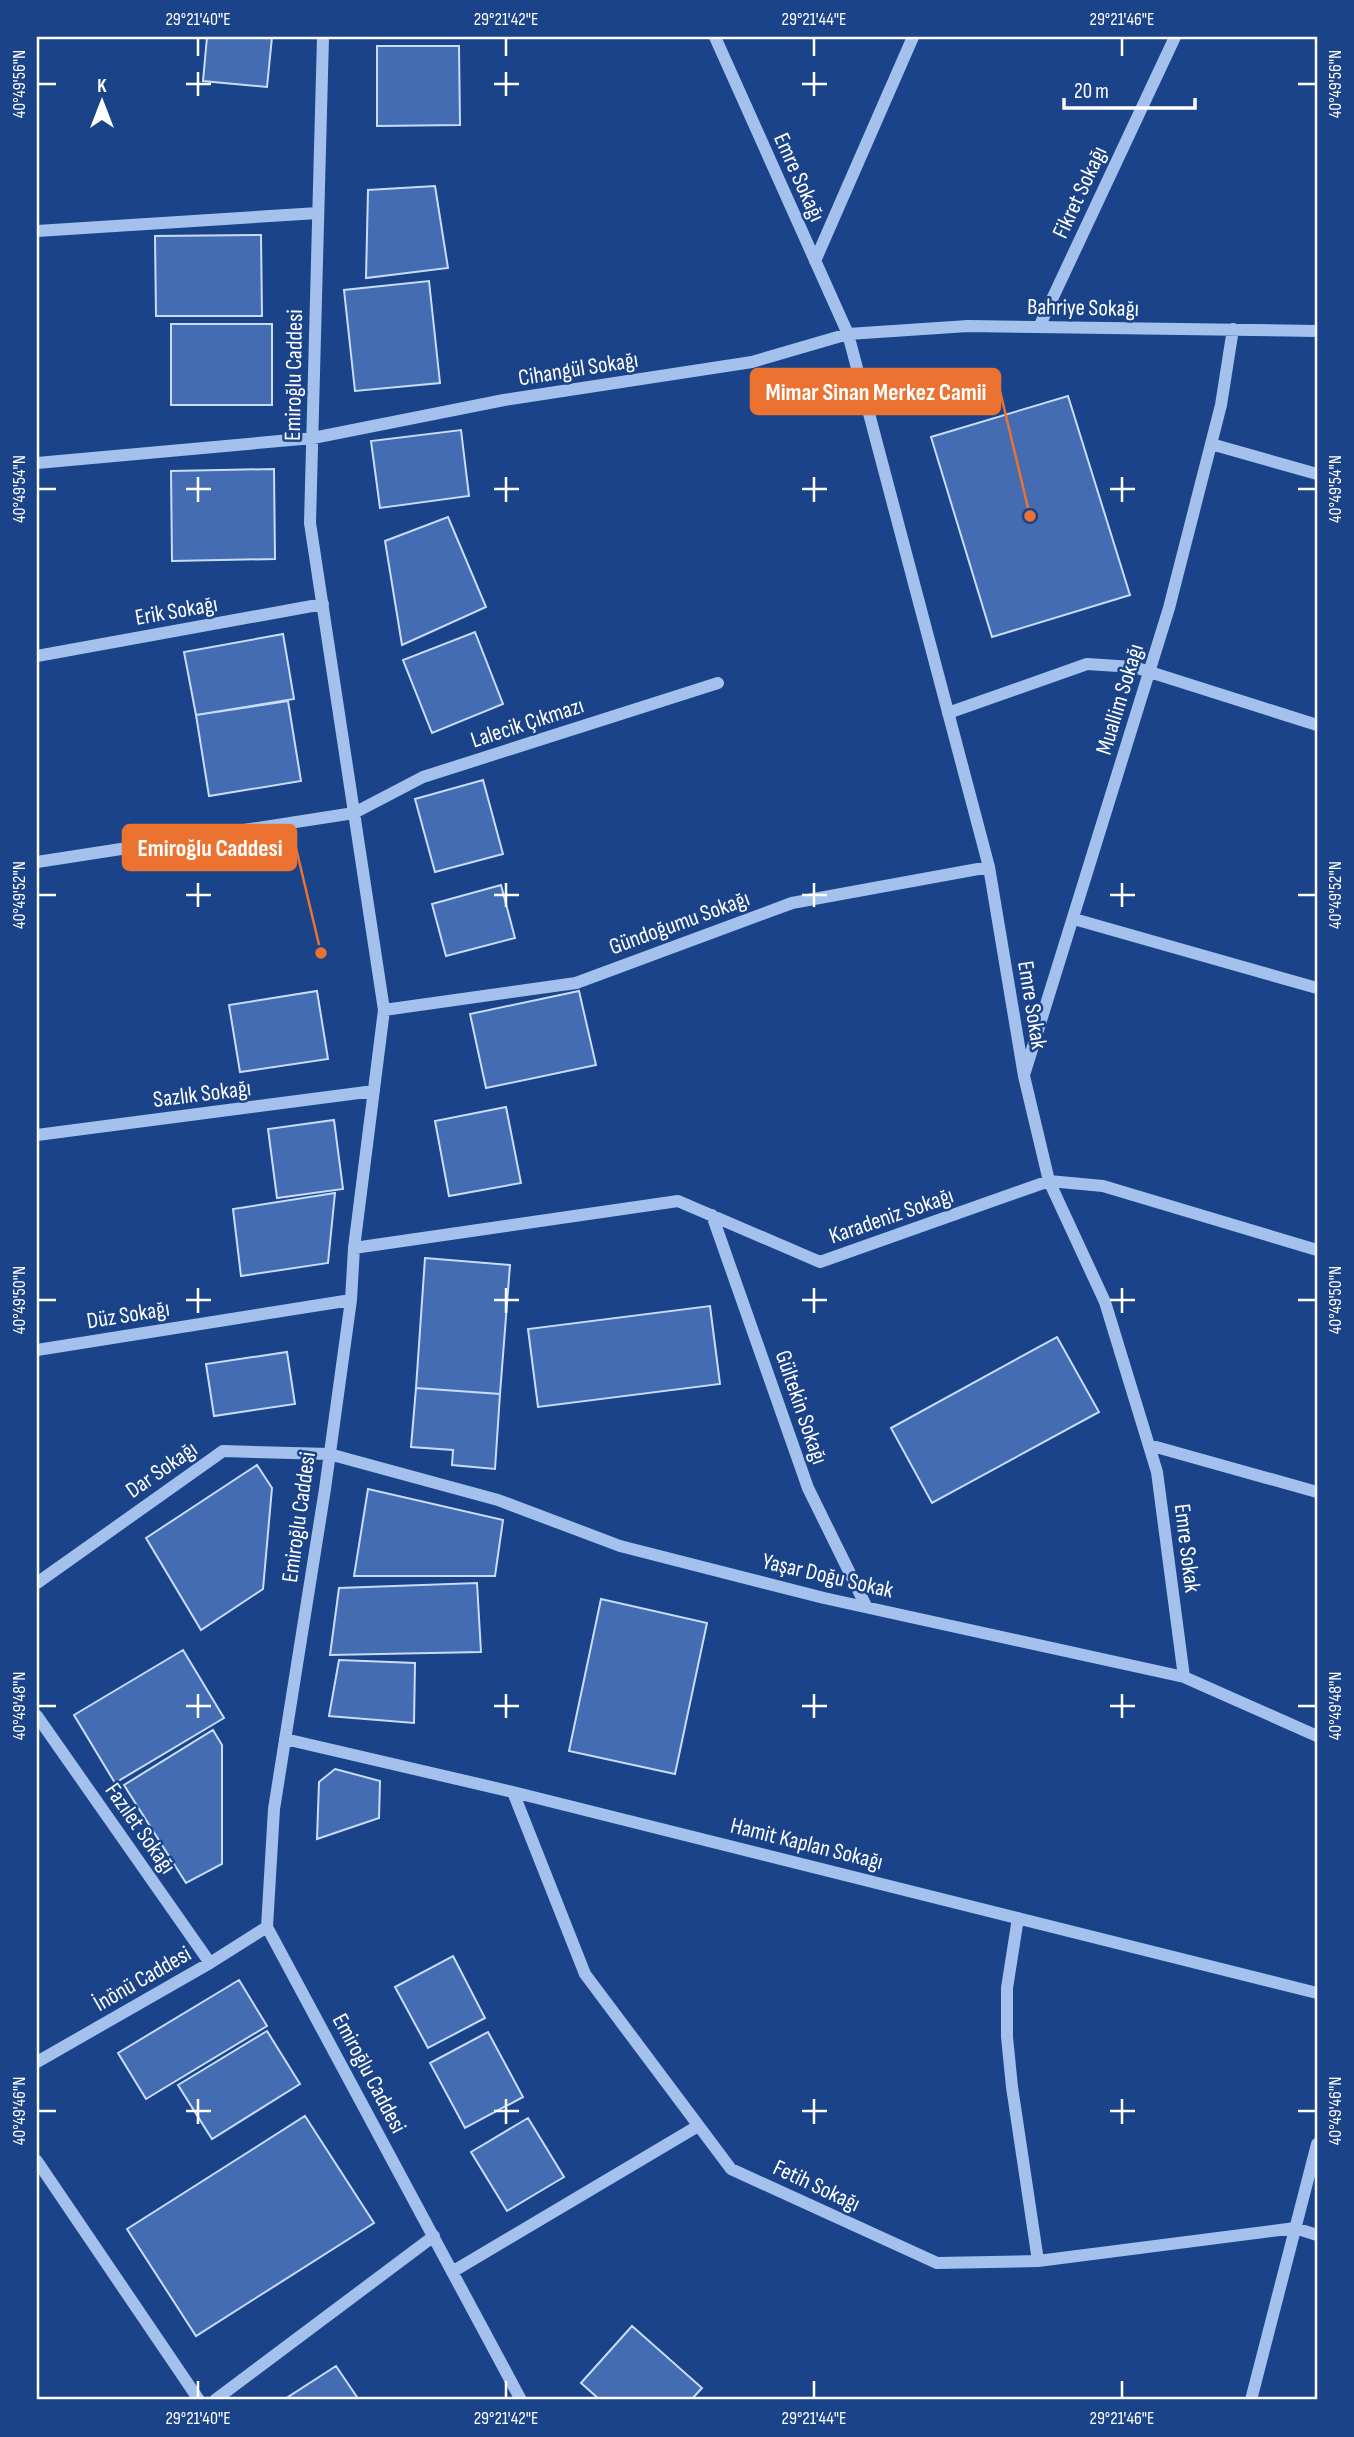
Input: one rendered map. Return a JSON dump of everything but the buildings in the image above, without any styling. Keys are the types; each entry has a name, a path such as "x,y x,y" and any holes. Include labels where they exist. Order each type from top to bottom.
{"street":[{"name":"Emiroğlu Caddesi","path":"323,37 310,523 384,1010 354,1248 351,1300 274,1809 267,1927 521,2400"},
{"name":"Emre Sokağı","path":"715,37 848,334"},
{"path":"815,261 913,37"},
{"name":"Fikret Sokağı","path":"1039,327 1175,37"},
{"path":"37,231 318,213"},
{"name":"Bahriye Sokağı","path":"848,334 968,326 1317,331"},
{"name":"Muallim Sokağı","path":"1024,1076 1169,608 1221,405 1233,329"},
{"name":"Cihangül Sokağı","path":"37,463 313,438 504,400 752,362 848,334"},
{"name":"Emre Sokak","path":"848,334 989,867 1024,1076 1049,1181 1105,1301 1157,1472 1184,1677"},
{"path":"1211,444 1317,474"},
{"name":"Erik Sokağı","path":"37,656 323,604"},
{"path":"948,713 1087,664 1118,664 1317,725"},
{"name":"Lalecik Çıkmazı","path":"37,862 354,813 424,778 718,683"},
{"name":"Gündoğumu Sokağı","path":"384,1010 576,983 792,903 989,867"},
{"path":"1074,919 1317,988"},
{"name":"Sazlık Sokağı","path":"37,1135 373,1091"},
{"name":"Karadeniz Sokağı","path":"354,1248 678,1201 820,1262 1049,1181 1102,1186 1317,1250"},
{"name":"Gültekin Sokağı","path":"712,1215 808,1488 866,1606"},
{"name":"Düz Sokağı","path":"37,1350 351,1300"},
{"path":"1149,1445 1317,1492"},
{"name":"Dar Sokağı","path":"37,1583 223,1451 329,1454"},
{"name":"Yaşar Doğu Sokak","path":"329,1454 498,1500 620,1546 824,1598 1184,1677 1317,1736"},
{"name":"Fazılet Sokağı","path":"37,1716 210,1963"},
{"name":"Hamit Kaplan Sokağı","path":"285,1740 513,1792 1317,1993"},
{"name":"Fetih Sokağı","path":"513,1792 585,1974 731,2169 937,2263 1038,2261 1296,2228 1317,2235"},
{"path":"1018,1917 1007,1988 1007,2037 1038,2261"},
{"name":"İnönü Caddesi","path":"37,2062 210,1963 267,1927"},
{"path":"452,2272 698,2126"},
{"path":"1251,2400 1317,2144"},
{"path":"37,2161 199,2400"},
{"path":"215,2400 434,2236"}],"place":[{"name":"Mimar Sinan Merkez Camii","path":"1030,516"},
{"name":"Emiroğlu Caddesi","path":"321,953"}]}
